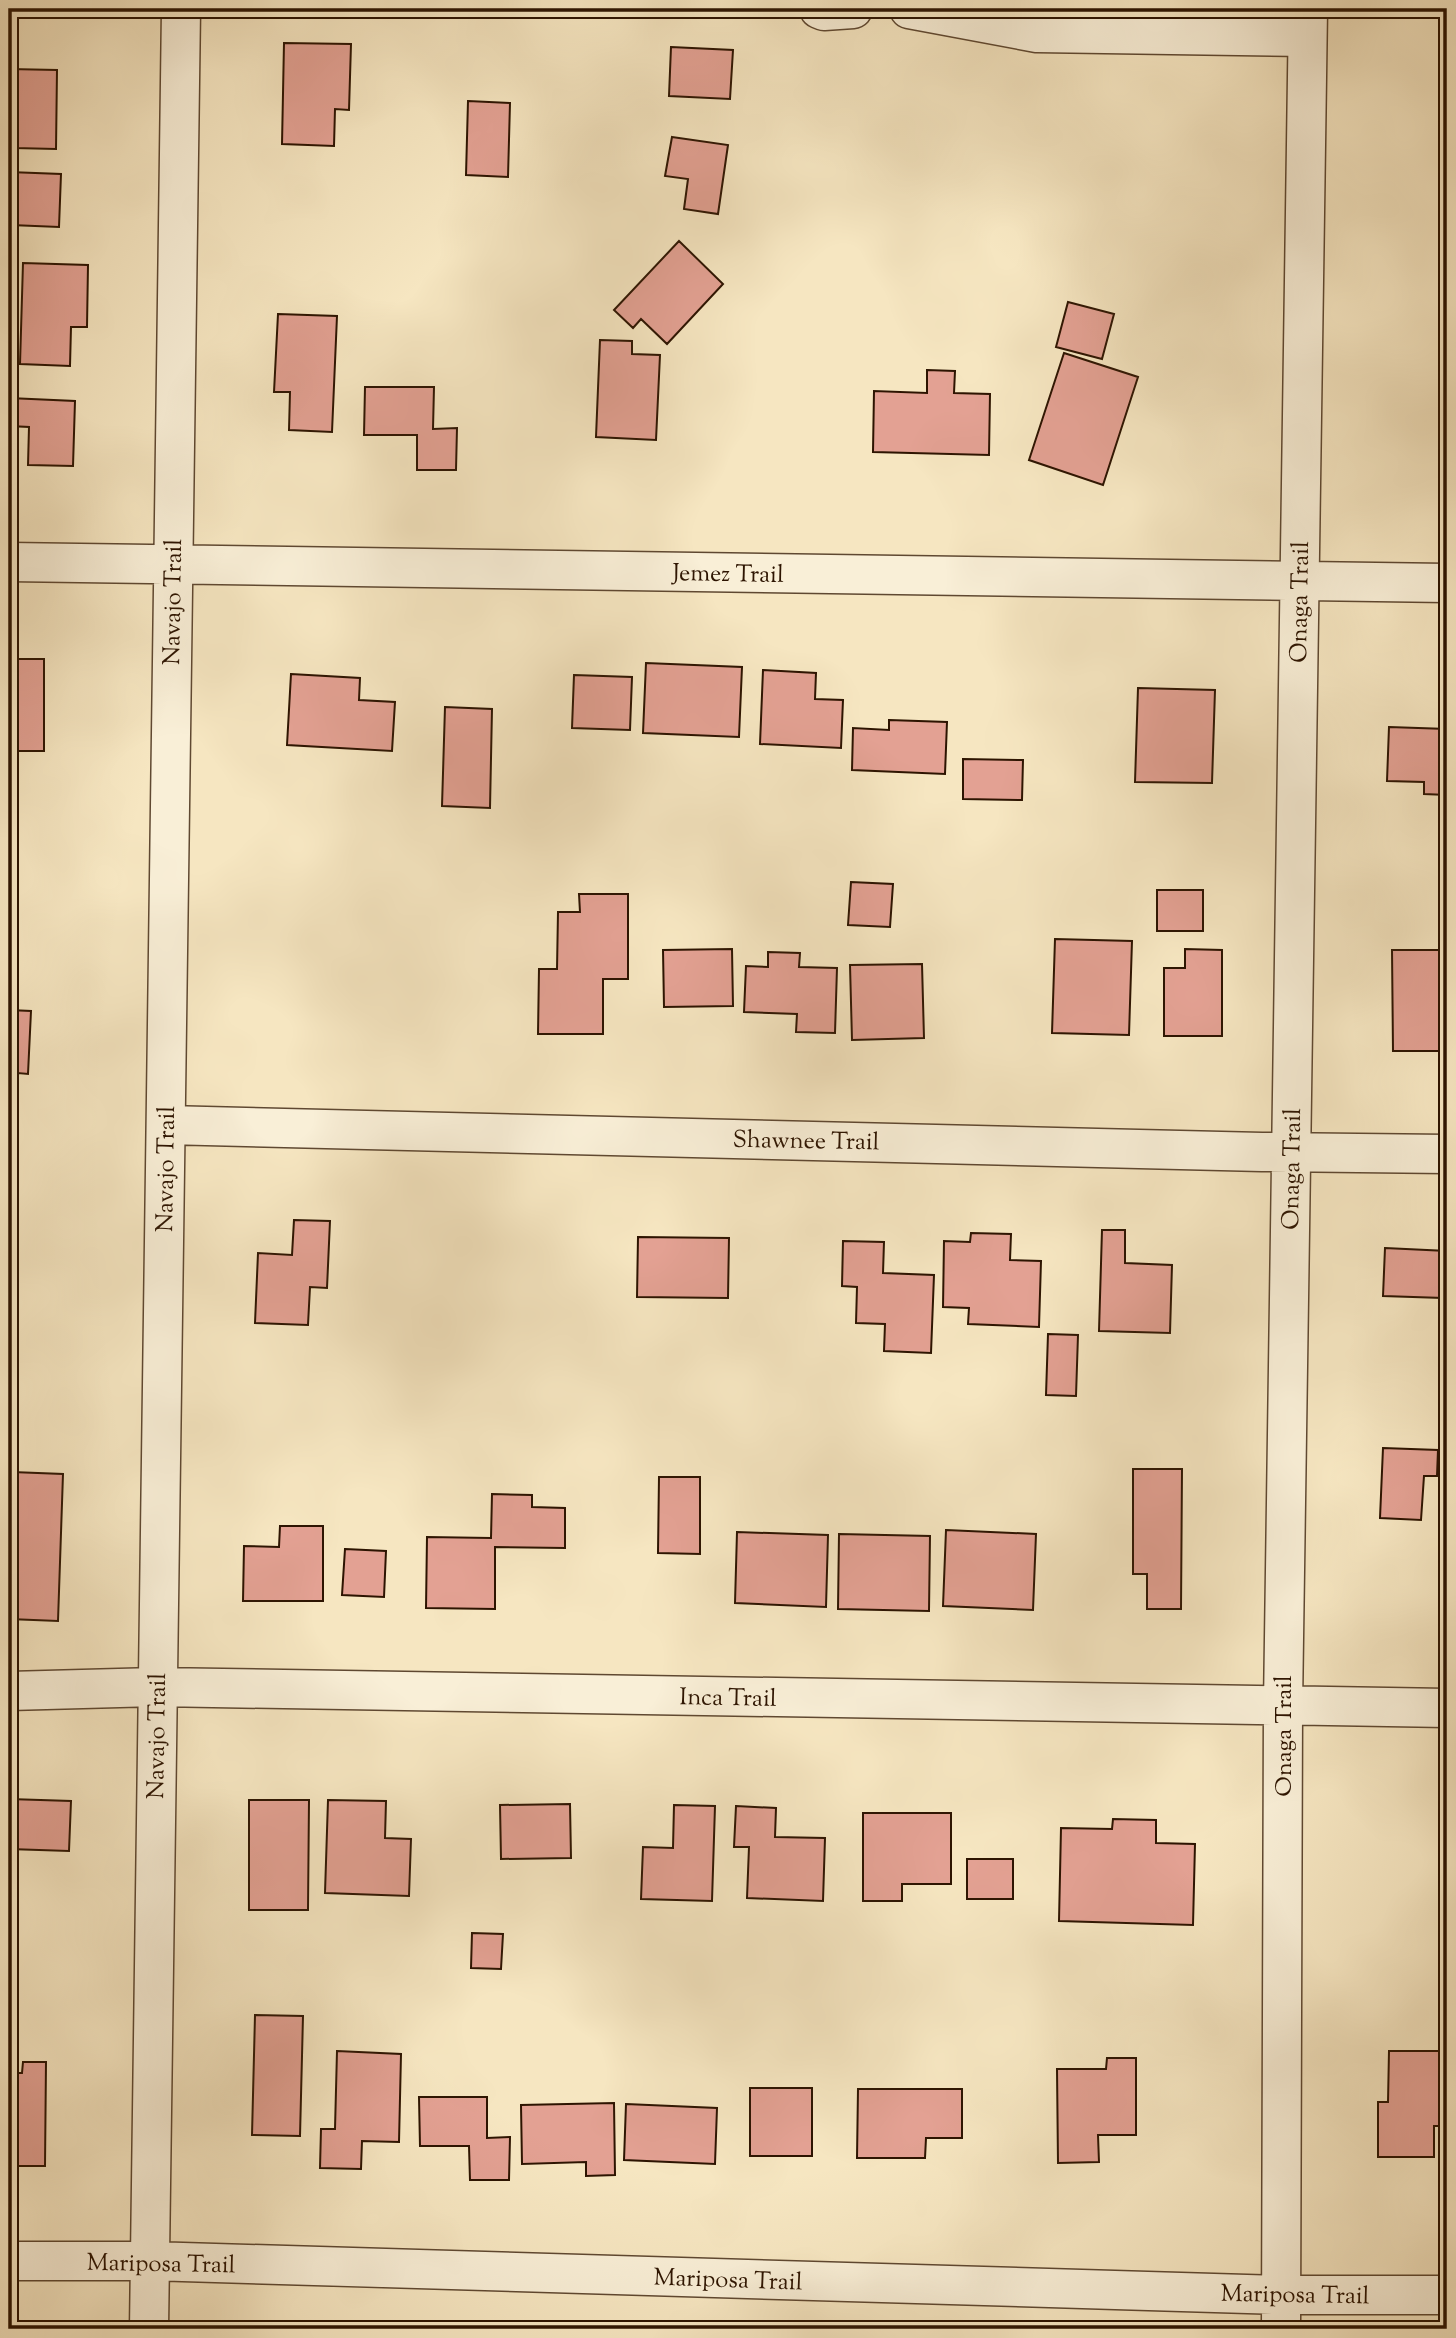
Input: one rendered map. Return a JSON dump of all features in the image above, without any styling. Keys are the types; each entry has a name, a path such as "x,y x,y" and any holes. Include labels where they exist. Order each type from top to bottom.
{"street":[{"name":"Navajo Trail","path":"149,2329 181,9"},
{"path":"819,9 853,9"},
{"path":"909,9 1037,33 1307,23"},
{"name":"Onaga Trail","path":"1281,2312 1283,1706 1307,23"},
{"name":"Jemez Trail","path":"9,562 1447,583"},
{"name":"Shawnee Trail","path":"166,1125 1447,1154"},
{"name":"Inca Trail","path":"9,1691 156,1687 1447,1709"},
{"name":"Mariposa Trail","path":"9,2261 150,2261 1281,2312 1447,2295"}],"building":[{"path":"284,43 351,44 349,110 335,109 334,146 282,144"},
{"path":"671,47 733,50 730,99 669,96"},
{"path":"9,69 57,70 56,149 14,148 13,130 9,130"},
{"path":"468,101 510,103 508,177 466,175"},
{"path":"672,137 728,145 718,214 684,209 688,179 665,176"},
{"path":"9,172 61,174 59,227 11,225"},
{"path":"679,241 723,284 667,344 641,319 633,328 614,310"},
{"path":"23,263 88,265 87,327 71,327 70,366 20,364"},
{"path":"1068,302 1114,314 1102,359 1056,347"},
{"path":"278,314 337,316 332,432 289,430 290,392 274,392"},
{"path":"600,340 632,341 632,354 660,355 656,440 596,437"},
{"path":"1064,353 1138,377 1103,485 1029,460"},
{"path":"927,370 955,371 954,393 990,394 989,455 873,452 874,391 927,393"},
{"path":"365,387 434,387 433,429 457,428 456,470 417,470 417,435 364,435"},
{"path":"9,398 75,401 73,466 28,465 29,427 9,426"},
{"path":"9,659 44,659 44,751 14,751 13,804 9,804"},
{"path":"646,663 742,667 739,737 643,733"},
{"path":"763,670 816,673 815,699 843,700 841,748 760,744"},
{"path":"291,674 360,678 359,700 395,702 392,751 287,745"},
{"path":"574,675 632,677 630,730 572,728"},
{"path":"1138,688 1215,690 1212,783 1135,782"},
{"path":"445,707 492,709 490,808 442,806"},
{"path":"889,720 947,722 945,774 852,770 853,728 889,730"},
{"path":"1389,727 1447,729 1447,795 1424,794 1424,782 1387,781"},
{"path":"963,759 1023,760 1022,800 963,799"},
{"path":"851,882 893,884 890,927 848,925"},
{"path":"1157,890 1203,890 1203,931 1157,931"},
{"path":"579,894 628,894 628,979 603,979 603,1034 538,1034 539,969 557,969 558,912 580,912"},
{"path":"1055,939 1132,941 1129,1035 1052,1033"},
{"path":"732,949 733,1006 664,1007 663,950"},
{"path":"1185,949 1222,950 1222,1036 1164,1036 1164,968 1185,968"},
{"path":"1392,950 1440,950 1440,972 1447,972 1445,1051 1393,1051"},
{"path":"768,952 800,953 799,967 837,968 835,1033 796,1032 797,1014 744,1012 746,966 768,967"},
{"path":"922,964 924,1038 852,1040 850,965"},
{"path":"9,1010 31,1011 28,1074 18,1073 17,1106 9,1106"},
{"path":"294,1220 330,1221 327,1288 310,1287 308,1325 255,1323 258,1253 292,1255"},
{"path":"1102,1230 1125,1230 1125,1263 1172,1265 1170,1333 1099,1331"},
{"path":"971,1233 1011,1234 1010,1260 1041,1261 1039,1327 968,1324 969,1308 943,1307 944,1241 970,1242"},
{"path":"638,1237 729,1238 728,1298 637,1297"},
{"path":"843,1241 884,1242 883,1273 934,1275 931,1353 884,1351 885,1324 856,1323 857,1287 842,1286"},
{"path":"1385,1248 1447,1251 1447,1317 1442,1317 1443,1298 1383,1296"},
{"path":"1048,1334 1078,1335 1076,1396 1046,1395"},
{"path":"1383,1448 1438,1450 1437,1476 1424,1476 1421,1520 1380,1518"},
{"path":"1133,1469 1182,1469 1181,1609 1147,1609 1147,1574 1133,1574"},
{"path":"12,1472 63,1474 58,1621 9,1619"},
{"path":"659,1477 700,1477 700,1554 658,1553"},
{"path":"492,1494 532,1495 532,1507 565,1508 565,1548 495,1547 495,1609 426,1608 427,1537 491,1538"},
{"path":"280,1526 323,1526 323,1601 243,1601 244,1546 279,1547"},
{"path":"946,1530 1036,1534 1033,1610 943,1606"},
{"path":"737,1532 828,1535 826,1607 735,1603"},
{"path":"839,1534 930,1536 929,1611 838,1609"},
{"path":"345,1549 386,1551 384,1597 342,1595"},
{"path":"9,1799 71,1801 69,1851 9,1849"},
{"path":"249,1800 309,1800 308,1910 249,1910"},
{"path":"328,1800 386,1801 385,1838 411,1839 409,1896 325,1893"},
{"path":"570,1804 571,1858 501,1859 500,1805"},
{"path":"674,1805 715,1806 712,1901 641,1899 643,1847 673,1848"},
{"path":"736,1806 776,1808 775,1837 825,1838 823,1901 747,1898 749,1847 734,1847"},
{"path":"863,1813 951,1813 951,1884 902,1884 902,1901 863,1901"},
{"path":"1113,1819 1156,1820 1156,1843 1195,1844 1193,1925 1059,1921 1061,1828 1112,1829"},
{"path":"967,1859 1013,1859 1013,1899 967,1899"},
{"path":"472,1933 503,1934 501,1969 471,1968"},
{"path":"255,2015 303,2016 300,2136 252,2135"},
{"path":"337,2051 401,2054 399,2142 362,2141 361,2169 320,2168 321,2129 335,2129"},
{"path":"1389,2051 1447,2051 1447,2126 1434,2126 1434,2157 1378,2157 1378,2102 1388,2102"},
{"path":"1107,2058 1136,2058 1136,2135 1098,2135 1099,2162 1058,2163 1057,2069 1106,2069"},
{"path":"23,2062 46,2062 45,2166 9,2166 9,2073 22,2073"},
{"path":"750,2088 812,2088 812,2156 750,2156"},
{"path":"858,2089 962,2089 962,2138 926,2138 925,2158 857,2158"},
{"path":"419,2097 487,2097 487,2138 510,2137 509,2180 470,2180 469,2146 420,2146"},
{"path":"614,2103 615,2175 586,2176 586,2162 522,2164 521,2105"},
{"path":"626,2104 717,2108 715,2164 624,2160"}]}
